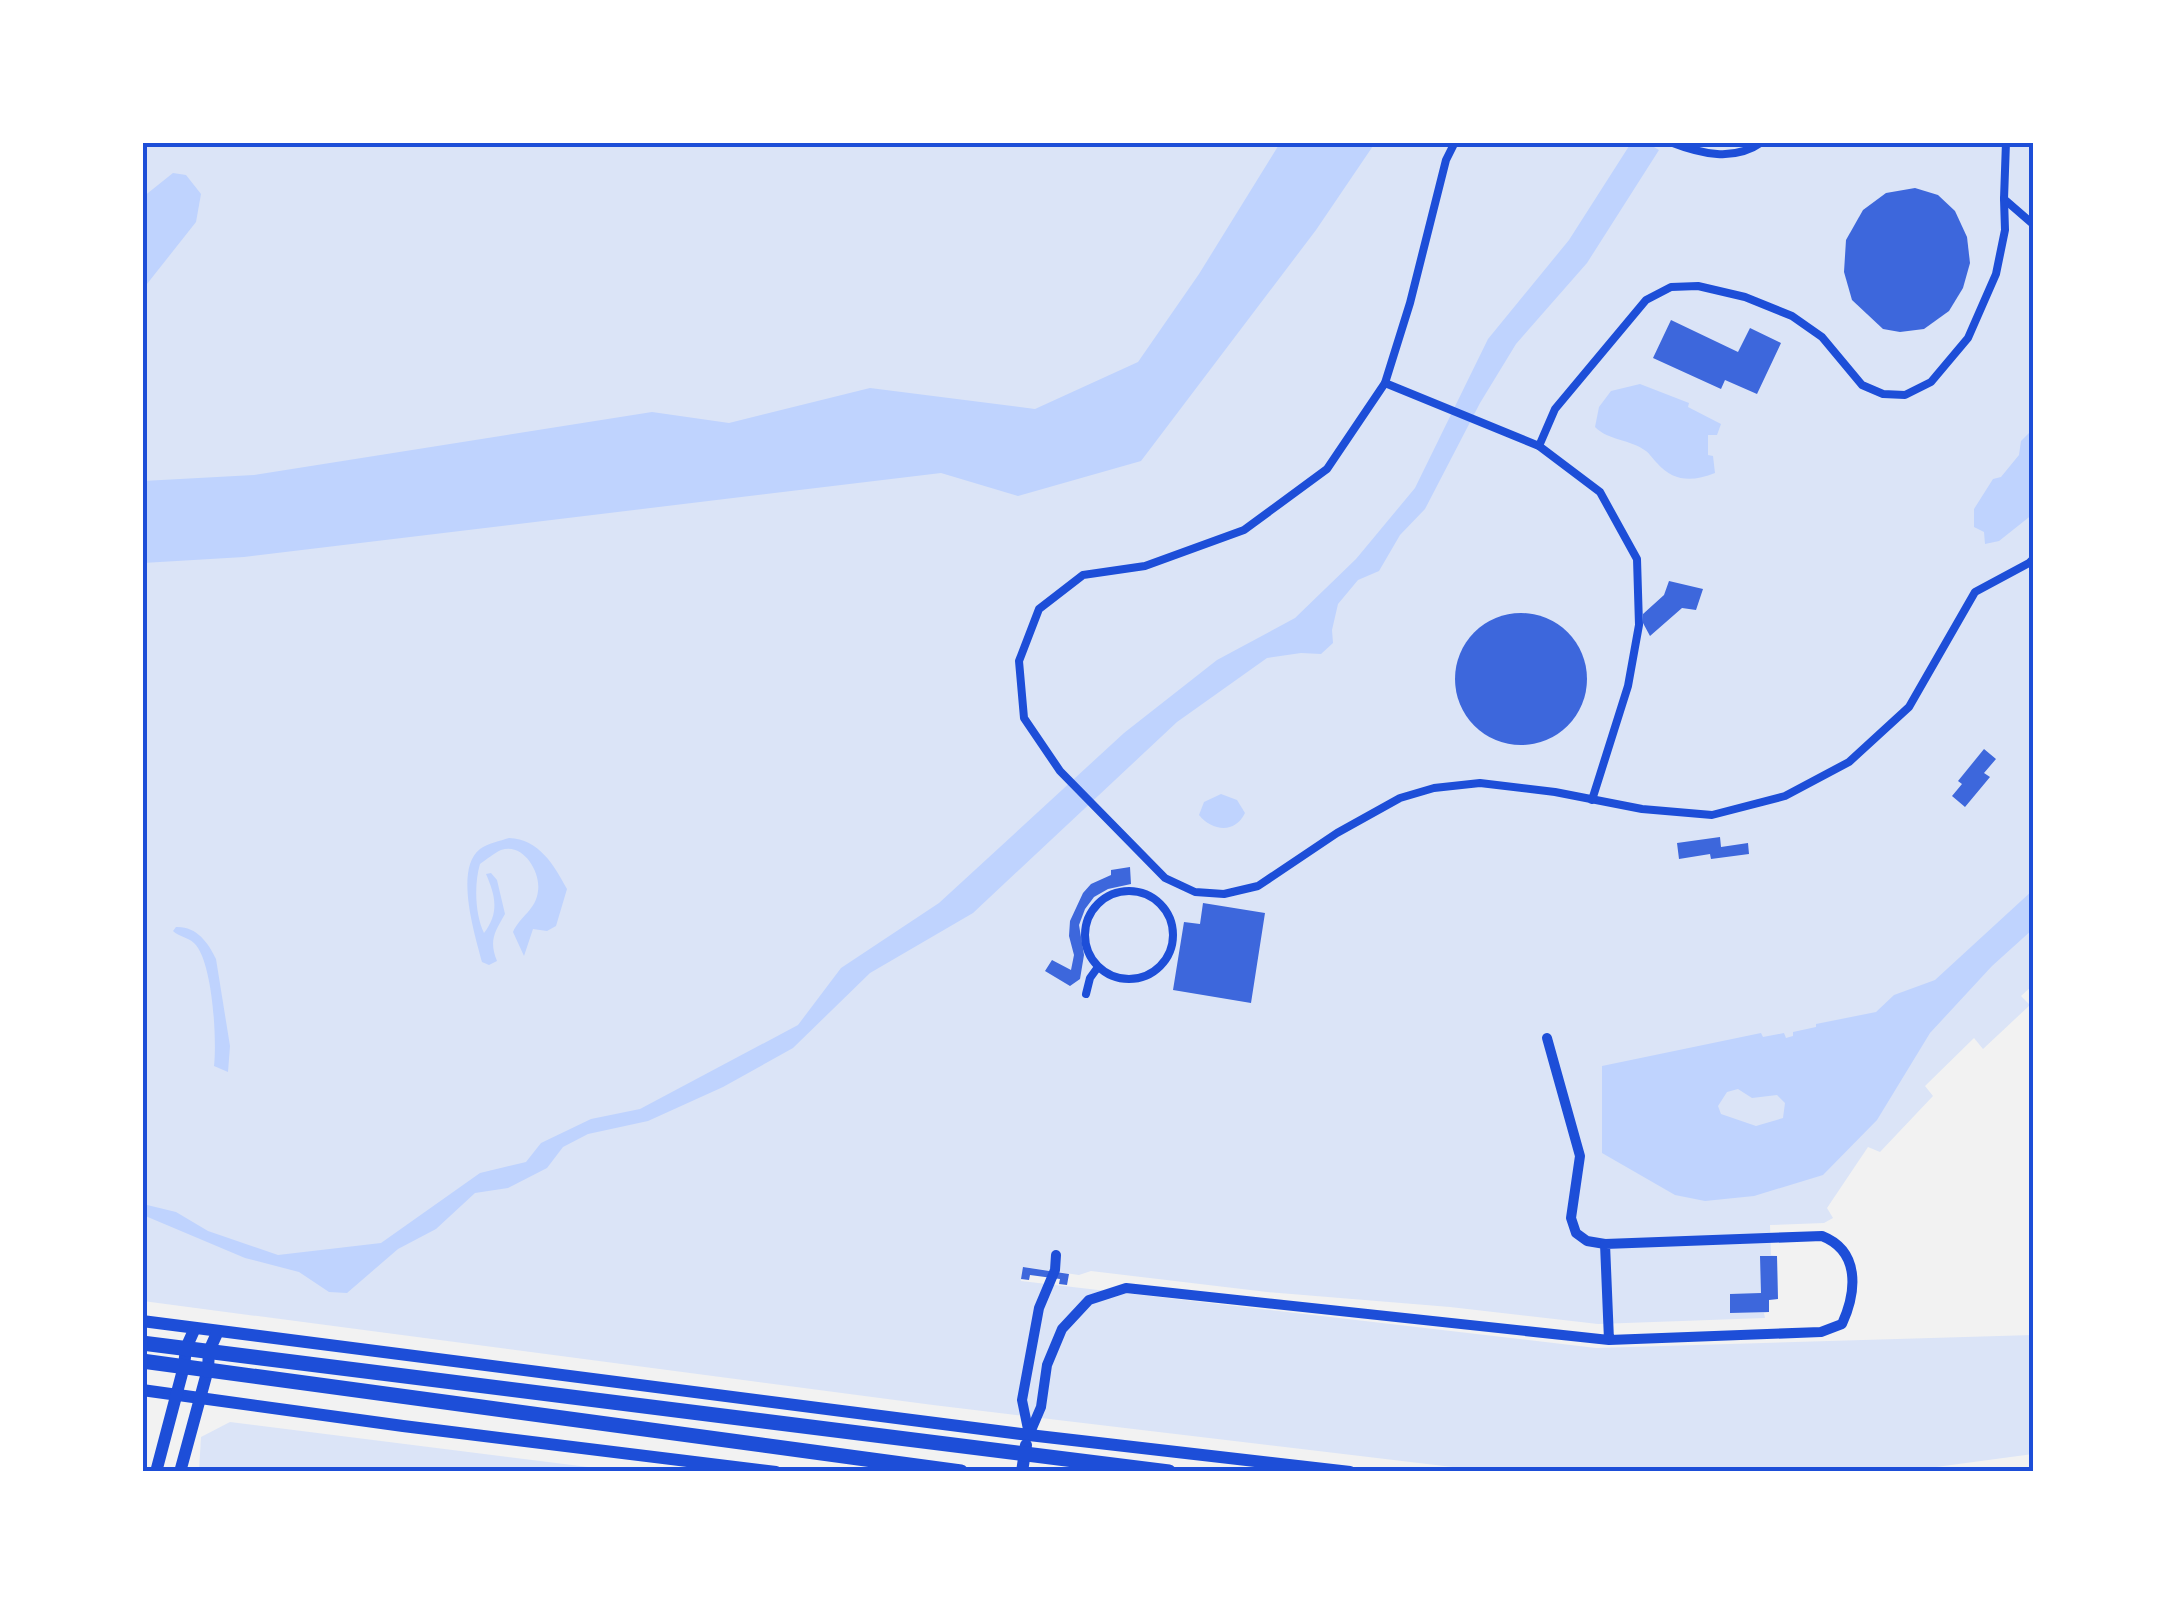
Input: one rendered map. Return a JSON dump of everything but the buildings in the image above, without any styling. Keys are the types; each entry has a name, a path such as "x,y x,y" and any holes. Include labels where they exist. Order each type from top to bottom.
{"main road":[{"path":"142,1343 1170,1472"},
{"path":"142,1361 962,1472"}],"street":[{"path":"1455,142 1446,160 1386,383 1327,469 1244,530 1145,566 1082,575 1039,609 1019,660 1024,718 1060,770 1165,878 1195,892 1224,894 1258,886 1400,798 1434,788 1480,783 1642,809 1712,814 1784,796 1849,762 1910,707 1974,592 2034,558"},
{"path":"1670,142 1700,154 1746,154 1762,142"},
{"path":"1539,446 1555,409 1566,395 1646,300 1672,287 1698,286 1745,296 1792,316 1822,337 1862,386 1883,394 1905,395 1931,382 1968,338 1996,274 2006,230 2006,142"},
{"path":"2004,199 2034,225"},
{"path":"1386,383 1539,446 1600,492 1637,559 1639,626 1628,686 1592,800"},
{"path":"1152,898 1165,878"},
{"path":"1131,890 1152,898 1168,913 1173,927 1168,956 1160,967 1134,979 1120,978 1098,967 1087,952 1084,938 1092,909 1116,892 1131,890"},
{"path":"1086,994 1098,967"},
{"path":"1022,1472 1023,1454 1041,1407 1048,1365 1062,1329 1089,1300 1126,1288 1608,1340 1821,1332 1842,1324 1851,1303 1849,1259 1840,1244 1822,1236 1605,1244 1588,1242 1576,1233 1571,1218 1580,1156 1547,1038"},
{"path":"1605,1244 1608,1340"},
{"path":"1029,1435 1022,1400 1039,1308 1056,1256"},
{"path":"142,1321 1029,1435 1350,1472"},
{"path":"156,1472 194,1328"},
{"path":"180,1472 208,1369 209,1351 218,1331"},
{"path":"142,1390 776,1472"}],"shaded area":[{"path":"143,143 2033,143 2034,984 2021,996 2030,1005 1983,1049 1974,1038 1925,1086 1933,1096 1880,1152 1868,1147 1827,1208 1833,1218 1824,1223 1770,1225 1771,1255 1777,1256 1778,1299 1769,1300 1765,1318 1598,1324 1091,1271 1079,1275 1024,1267 1021,1281 1596,1348 2033,1335 2033,1454 1899,1472 1486,1471 933,1405 143,1301"},
{"path":"230,1422 620,1471 199,1471 201,1437"}],"water":[{"path":"1280,143 1375,143 1316,230 1141,461 1018,496 941,473 244,557 143,563 143,481 254,475 652,412 729,423 870,388 1035,409 1138,362 1199,274"},
{"path":"1631,143 1647,143 1659,150 1587,263 1516,344 1480,403 1425,509 1400,535 1379,571 1358,580 1338,604 1333,643 1321,654 1267,658 1177,722 973,913 870,973 793,1048 723,1087 648,1121 588,1134 563,1147 547,1168 508,1188 475,1193 436,1229 398,1249 347,1293 329,1292 299,1272 245,1258 143,1215 143,1204 176,1212 208,1231 278,1255 381,1243 480,1173 526,1162 541,1143 591,1119 640,1109 798,1025 841,968 939,903 1124,733 1217,660 1295,618 1356,559 1415,488 1488,339 1569,240"},
{"path":"173,173 186,175 201,194 196,222 143,289 143,197"},
{"path":"1640,384 1689,403 1688,407 1721,424 1717,435 1708,435 1708,455 1713,456 1715,473 1691,479 1677,477 1640,447 1595,427 1599,407 1611,391"},
{"path":"2029,433 2033,435 2033,514 1999,541 1985,544 1984,532 1974,527 1974,509 1993,479 2001,477 2019,455 2021,441"},
{"path":"1221,794 1237,800 1245,813 1241,820 1223,828 1199,815 1204,802"},
{"path":"509,838 537,848 567,889 556,926 547,931 533,929 524,956 513,932 537,898 537,875 529,860 516,850 498,851 480,864 476,899 484,933 494,904 486,874 491,873 497,880 505,914 494,937 497,961 489,965 482,962 471,920 468,871 480,849"},
{"path":"2033,890 2033,929 1992,966 1930,1033 1877,1120 1823,1175 1754,1196 1705,1201 1675,1195 1602,1153 1602,1066 1761,1033 1763,1037 1784,1033 1786,1038 1816,1024 1876,1012 1894,995 1935,980","holes":["1738,1089 1752,1098 1777,1095 1785,1103 1783,1118 1756,1126 1721,1114 1718,1106 1727,1092"]},
{"path":"176,927 190,929 200,936 216,959 230,1046 228,1072 214,1066 214,1021 206,966 194,943 173,931"}]}
